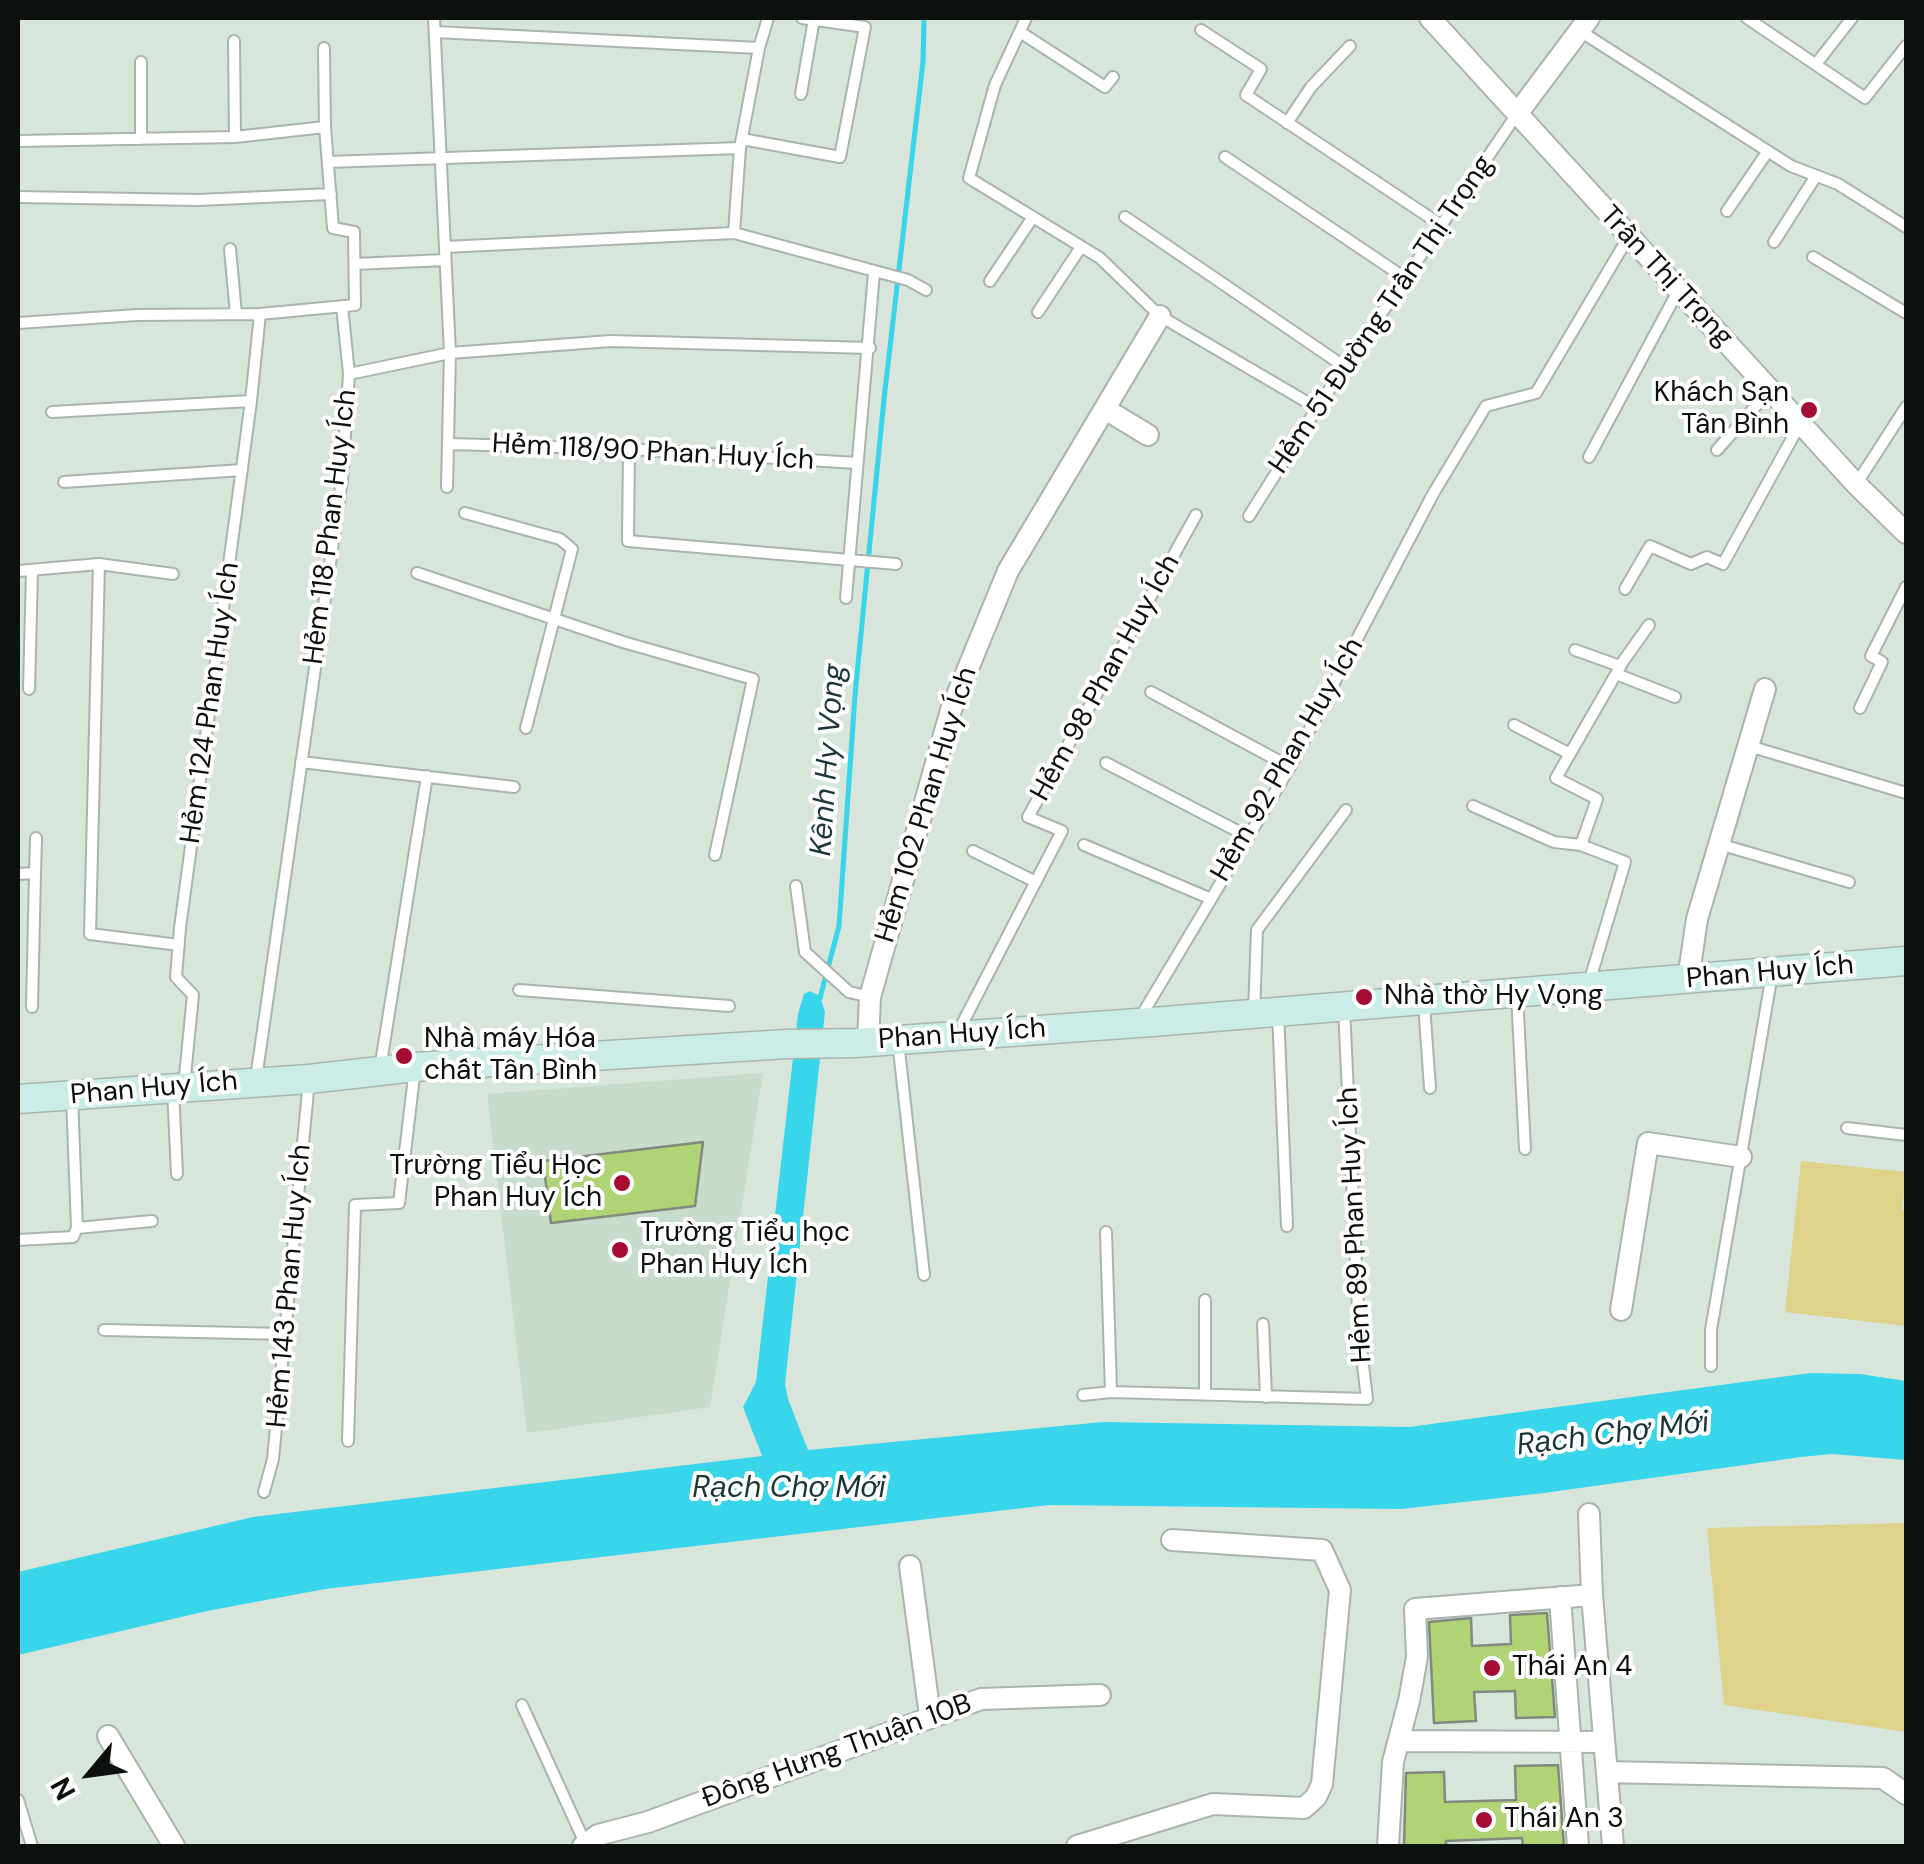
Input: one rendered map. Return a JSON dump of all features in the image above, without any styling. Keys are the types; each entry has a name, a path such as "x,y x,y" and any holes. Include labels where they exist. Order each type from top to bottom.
{"main road":[{"name":"Phan Huy Ích","path":"18,1099 309,1079 415,1066 1136,1023 1906,961"}],"street":[{"name":"Trần Thị Trọng","path":"1430,18 1856,484 1906,533"},
{"path":"1516,114 1584,24"},
{"name":"Hẻm 102 Phan Huy Ích","path":"862,1042 870,997 951,710 1008,571 1160,316"},
{"path":"1104,409 1148,435"},
{"path":"1688,980 1697,918 1765,689"},
{"path":"1621,1310 1648,1143 1741,1157"},
{"path":"1589,1514 1613,1846"},
{"path":"1077,1846 1213,1804 1304,1808 1322,1784 1340,1590 1322,1550 1172,1540"},
{"path":"910,1566 930,1716"},
{"path":"1388,1846 1393,1762 1417,1657 1415,1610 1592,1595"},
{"path":"1560,1597 1578,1846"},
{"name":"Đông Hưng Thuận 10B","path":"584,1845 598,1835 648,1822 981,1699 1100,1694"},
{"path":"108,1736 174,1846"},
{"path":"1399,1740 1604,1742"},
{"path":"1607,1772 1883,1778 1906,1794"}],"lane":[{"path":"434,18 450,353 447,487"},
{"path":"734,233 741,144 768,18"},
{"path":"328,162 741,144 840,158 866,27 808,18 800,94"},
{"path":"1026,18 995,85 968,178 1100,258 1160,316 1317,408"},
{"path":"1747,18 1865,98 1906,46"},
{"path":"1816,64 1852,18"},
{"path":"1584,24 1791,166 1838,184 1906,226"},
{"path":"1201,30 1261,70 1246,95 1441,225"},
{"path":"435,32 759,48"},
{"path":"1020,32 1106,87 1113,77"},
{"path":"234,41 234,137"},
{"path":"1287,123 1311,87 1350,46"},
{"path":"18,323 260,314 356,305 354,230 334,230 332,216 324,48"},
{"path":"140,62 141,139"},
{"name":"Hẻm 51 Đường Trần Thị Trọng","path":"1249,516 1317,408 1516,114"},
{"path":"18,141 326,133"},
{"path":"1727,210 1768,151"},
{"path":"1225,157 1405,278"},
{"path":"1774,242 1816,176"},
{"path":"18,197 198,200 331,194"},
{"path":"990,281 1033,217"},
{"path":"1125,218 1345,367"},
{"path":"444,246 734,233 908,280 926,290"},
{"name":"Hẻm 92 Phan Huy Ích","path":"1136,1023 1290,767 1433,494 1486,406 1536,394 1628,236"},
{"path":"1038,312 1081,247"},
{"path":"230,250 236,314"},
{"path":"1813,257 1906,313"},
{"path":"355,264 445,260"},
{"path":"846,598 857,463 880,273"},
{"path":"1589,456 1679,290"},
{"path":"342,306 349,374"},
{"name":"Hẻm 124 Phan Huy Ích","path":"177,1174 178,1087 193,995 176,977 179,945 252,402 260,314"},
{"name":"Hẻm 118 Phan Huy Ích","path":"256,1080 342,480 349,374 450,353 610,341 870,348"},
{"path":"1717,450 1770,390"},
{"path":"52,412 252,402"},
{"path":"1856,484 1906,406"},
{"path":"1625,590 1650,546 1691,564 1707,557 1723,564 1800,423"},
{"name":"Hẻm 118/90 Phan Huy Ích","path":"449,444 629,449 857,463"},
{"path":"629,449 628,541 896,564"},
{"path":"64,482 242,470"},
{"path":"465,513 560,539 572,549 526,728"},
{"name":"Hẻm 98 Phan Huy Ích","path":"956,1036 1062,831 1028,817 1196,515"},
{"path":"99,564 90,934 179,945"},
{"path":"18,571 99,564 173,574"},
{"path":"29,689 32,570"},
{"path":"417,573 753,679 715,854"},
{"path":"1860,708 1882,662 1871,656 1906,587"},
{"path":"1581,845 1597,799 1556,778 1618,670 1649,625"},
{"path":"1575,650 1675,697"},
{"path":"1151,692 1290,767"},
{"path":"1514,725 1570,754"},
{"path":"1748,746 1906,794"},
{"path":"302,762 514,787"},
{"path":"1106,764 1247,836"},
{"path":"380,1070 427,776"},
{"path":"1473,806 1554,842 1581,845 1625,862 1588,988"},
{"path":"1287,1226 1256,930 1346,810"},
{"path":"32,1008 36,838"},
{"path":"1719,844 1849,882"},
{"path":"1084,845 1209,898"},
{"path":"973,850 1036,882"},
{"path":"18,874 35,874"},
{"path":"796,886 805,952 849,992 870,997"},
{"path":"1712,1366 1711,1330 1772,972"},
{"path":"520,990 729,1006"},
{"path":"1516,994 1526,1150"},
{"path":"1424,1001 1430,1088"},
{"name":"Hẻm 89 Phan Huy Ích","path":"1083,1395 1112,1392 1367,1399 1359,1331 1344,1007"},
{"path":"898,1040 924,1276"},
{"path":"348,1440 355,1205 399,1203 415,1066"},
{"name":"Hẻm 143 Phan Huy Ích","path":"264,1492 273,1459 309,1079"},
{"path":"18,1240 73,1237 78,1228 72,1096"},
{"path":"1847,1128 1906,1135"},
{"path":"78,1228 152,1221"},
{"path":"1106,1232 1112,1392"},
{"path":"1204,1300 1206,1395"},
{"path":"1263,1324 1266,1396"},
{"path":"104,1330 286,1334"},
{"path":"522,1705 584,1845"},
{"path":"18,1800 32,1846"}],"shaded area":[{"name":"Trường Tiểu học Phan Huy Ích","path":"763,1073 710,1407 527,1433 487,1094"},
{"path":"1801,1161 1906,1172 1902,1210 1906,1211 1906,1326 1785,1312"},
{"path":"1906,1523 1906,1732 1724,1705 1707,1528"}],"water":[{"name":"Rạch Chợ Mới","path":"810,991 820,996 825,1012 785,1384 808,1450 1103,1422 1409,1427 1810,1373 1860,1374 1906,1381 1906,1460 1832,1454 1801,1457 1401,1509 1049,1505 325,1589 207,1611 18,1655 18,1572 253,1517 762,1456 743,1407 756,1382 798,1014 804,994"}],"building":[{"name":"Trường Tiểu Học Phan Huy Ích","path":"703,1142 695,1206 551,1223 543,1161"},
{"name":"Thái An 4","path":"1547,1613 1555,1717 1516,1718 1515,1691 1474,1692 1476,1721 1434,1723 1429,1622 1471,1618 1472,1646 1511,1644 1510,1615"},
{"name":"Thái An 3","path":"1558,1765 1564,1846 1523,1846 1522,1838 1404,1846 1406,1773 1444,1772 1445,1802 1516,1800 1515,1766"}],"waterway":[{"name":"Kênh Hy Vọng","path":"820,998 839,926 855,695 923,62 924,18"}],"place":[{"name":"Khách Sạn Tân Bình","path":"1809,410"},
{"name":"Nhà thờ Hy Vọng","path":"1364,997"},
{"name":"Nhà máy Hóa chất Tân Bình","path":"404,1056"},
{"name":"Trường Tiểu Học Phan Huy Ích","path":"622,1183"},
{"name":"Trường Tiểu học Phan Huy Ích","path":"620,1250"},
{"name":"Thái An 4","path":"1492,1668"},
{"name":"Thái An 3","path":"1484,1820"}]}
